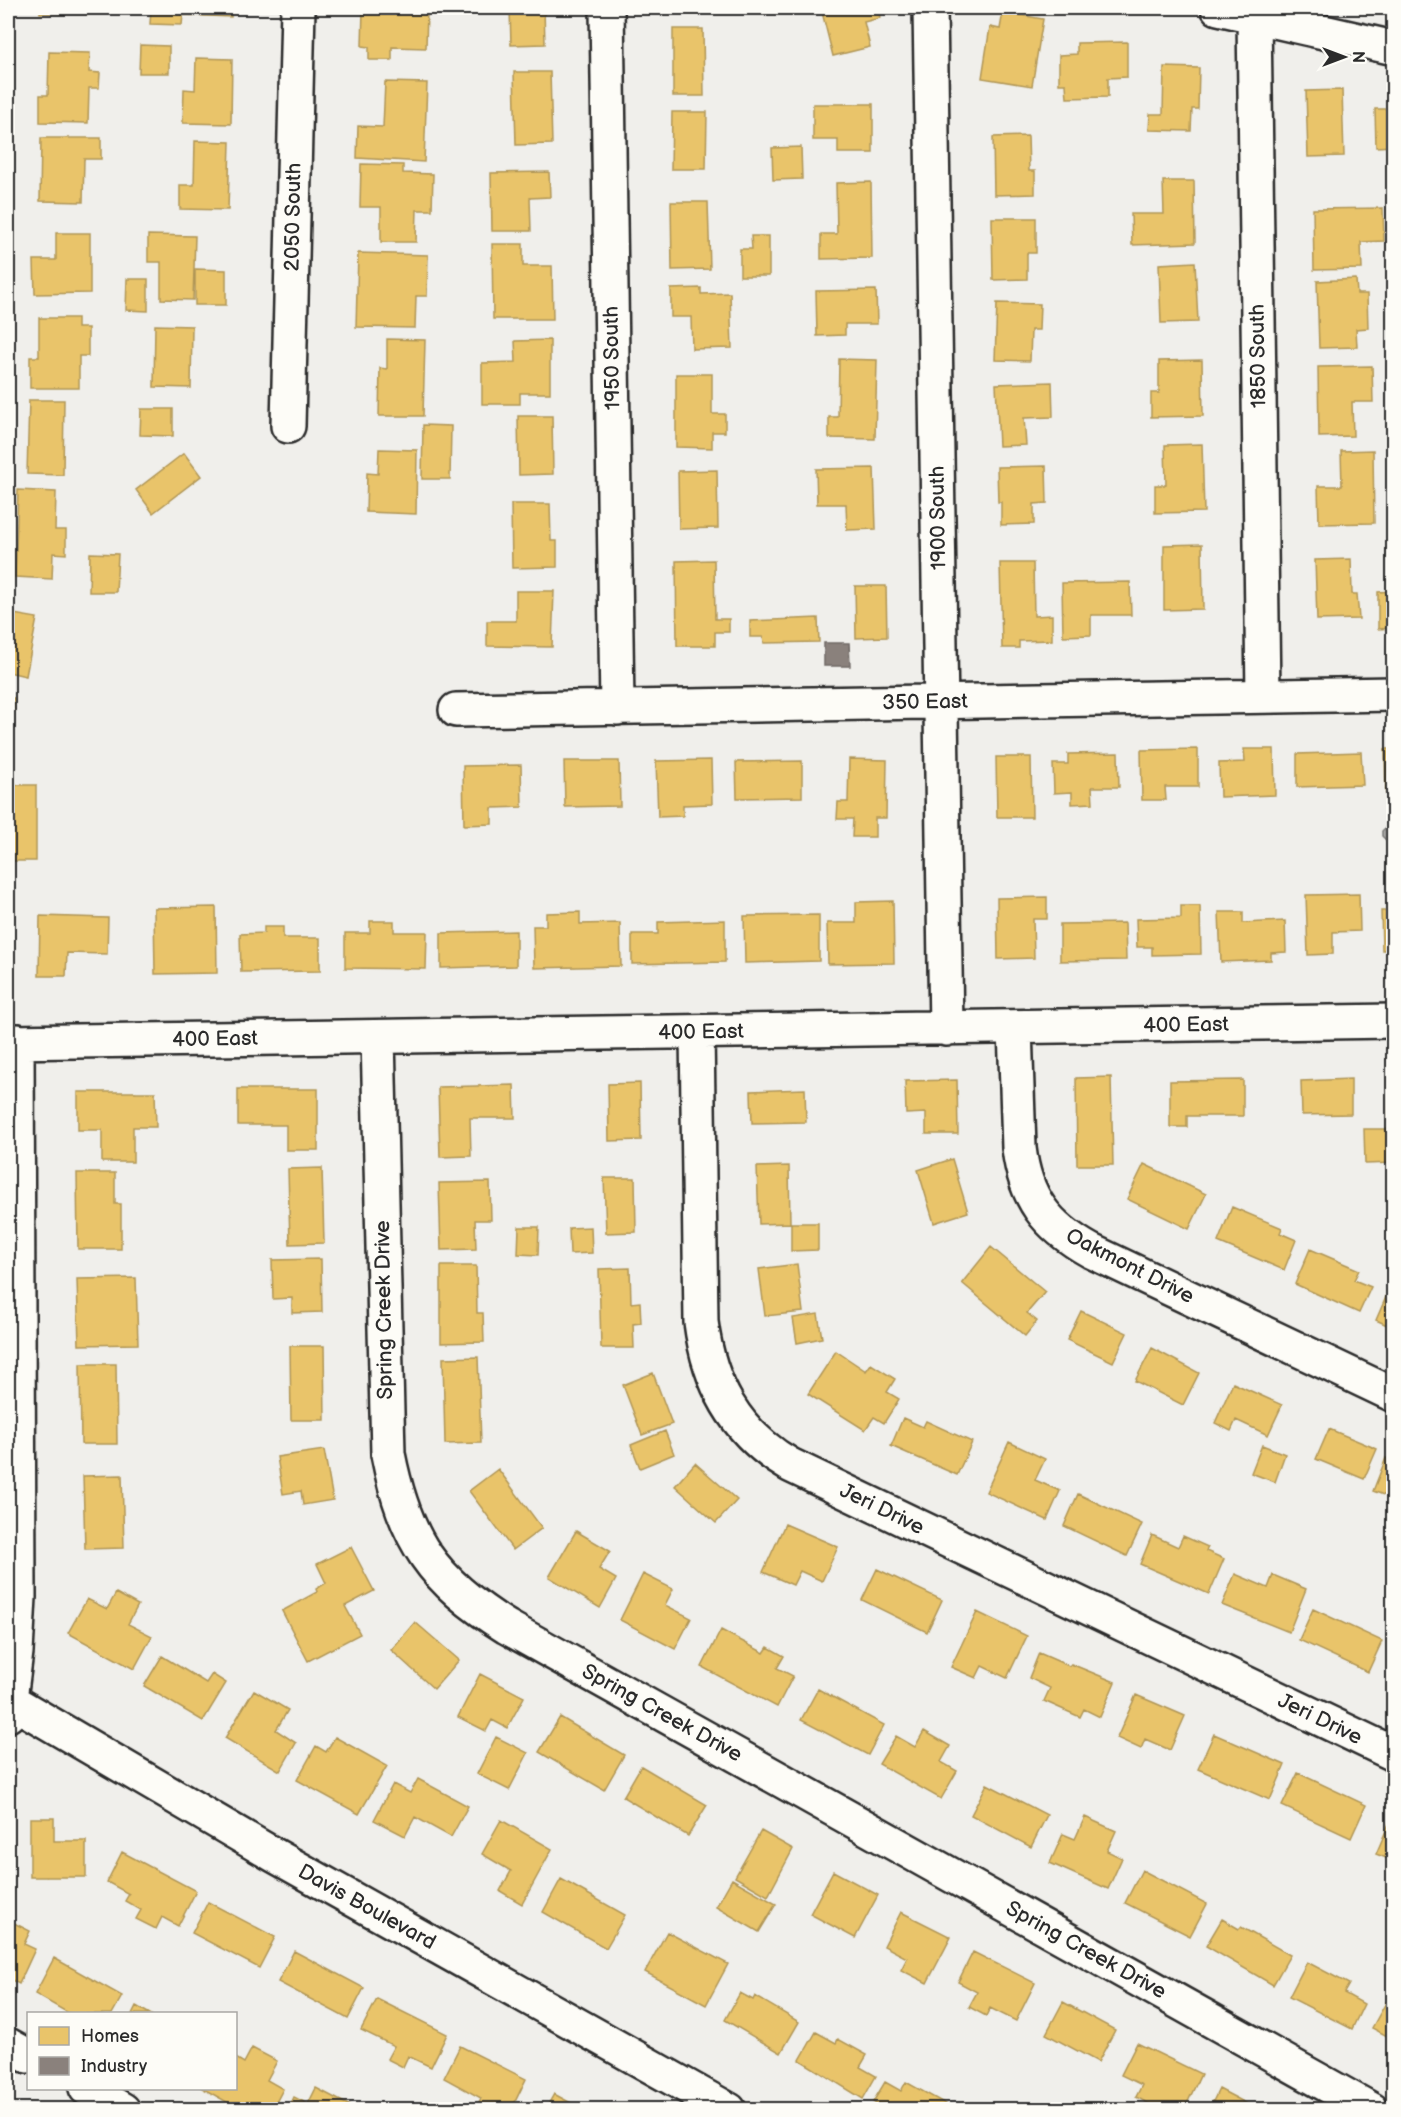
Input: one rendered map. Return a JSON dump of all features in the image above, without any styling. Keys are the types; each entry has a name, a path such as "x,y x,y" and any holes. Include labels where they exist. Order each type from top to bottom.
{"street":[{"name":"2050 South","path":"288,426 298,8"},
{"name":"1950 South","path":"607,8 617,708"},
{"name":"1900 South","path":"930,8 946,1029"},
{"path":"1218,8 1394,48"},
{"name":"1850 South","path":"1254,16 1263,696"},
{"name":"350 East","path":"456,710 1394,694"},
{"name":"400 East","path":"12,1042 1394,1021"},
{"name":"Oakmont Drive","path":"1015,1028 1021,1166 1026,1185 1035,1202 1059,1231 1091,1251 1394,1395"},
{"name":"Jeri Drive","path":"697,1032 701,1322 704,1347 720,1394 746,1430 774,1455 790,1465 1394,1754"},
{"name":"Spring Creek Drive","path":"378,1037 388,1454 395,1487 406,1518 421,1548 438,1573 483,1612 507,1627 1372,2109"},
{"path":"8,1705 16,1652 19,1597 12,1042"},
{"name":"Davis Boulevard","path":"8,1705 729,2109"},
{"path":"8,2045 27,2055"},
{"path":"89,2090 116,2108"}],"shaded area":[{"path":"1393,820 1393,839 1388,842 1382,836 1382,831"}],"building: Homes":[{"path":"40,8 104,8 104,14 40,13"},
{"path":"140,8 231,8 231,17 183,15 182,25 150,24 151,10 140,10"},
{"path":"510,8 544,8 545,44 511,45"},
{"path":"821,8 878,8 880,18 864,22 870,47 833,56"},
{"path":"363,9 427,10 426,48 392,47 392,60 369,60 369,47 362,46"},
{"path":"1003,12 1043,19 1032,86 982,78 990,27 1000,29"},
{"path":"673,29 703,29 704,96 673,96"},
{"path":"1127,42 1127,77 1108,78 1108,97 1067,98 1066,84 1059,84 1059,55 1077,54 1077,43"},
{"path":"140,45 169,46 169,73 139,73"},
{"path":"49,52 90,53 89,72 100,73 99,88 89,88 88,123 40,122 40,95 48,95"},
{"path":"196,58 232,59 231,124 183,123 184,89 195,90"},
{"path":"1164,67 1199,68 1198,109 1192,109 1191,131 1149,130 1150,114 1163,114"},
{"path":"514,72 550,72 552,144 516,145"},
{"path":"385,82 427,83 424,162 357,158 358,126 383,127"},
{"path":"1342,90 1344,156 1308,157 1306,91"},
{"path":"813,104 873,104 873,153 838,153 838,140 813,140"},
{"path":"1375,109 1394,109 1394,146 1376,147"},
{"path":"672,112 707,112 706,169 671,169"},
{"path":"1028,136 1029,171 1035,171 1035,194 994,195 993,137"},
{"path":"41,138 101,138 101,159 84,159 83,202 40,201"},
{"path":"195,141 230,142 228,210 180,209 180,185 194,185"},
{"path":"801,147 802,179 773,180 772,148"},
{"path":"361,164 403,165 403,173 433,174 432,210 417,210 416,242 381,242 381,207 360,207"},
{"path":"549,172 550,197 530,198 531,231 492,231 491,173"},
{"path":"1163,181 1194,181 1195,243 1132,245 1131,214 1164,214"},
{"path":"871,182 872,258 821,259 821,234 837,234 836,183"},
{"path":"671,202 708,202 710,269 672,270"},
{"path":"1383,208 1384,241 1361,242 1362,269 1314,270 1313,209"},
{"path":"992,218 1036,218 1036,253 1027,253 1027,279 993,280"},
{"path":"56,233 90,233 90,293 35,294 34,260 56,260"},
{"path":"148,235 195,236 193,300 161,299 161,262 148,262"},
{"path":"751,236 769,236 769,276 740,276 740,249 752,249"},
{"path":"492,244 523,244 523,266 552,266 553,319 493,319"},
{"path":"358,253 428,255 427,296 416,296 415,328 356,327"},
{"path":"1195,262 1198,322 1161,323 1159,264"},
{"path":"195,269 226,270 226,305 195,305"},
{"path":"127,279 148,279 148,311 126,310"},
{"path":"1356,279 1357,294 1367,294 1368,328 1356,329 1357,347 1319,348 1317,281"},
{"path":"701,288 701,294 730,293 732,348 692,349 691,317 671,317 671,289"},
{"path":"876,290 877,324 845,324 845,335 817,336 816,291"},
{"path":"997,303 1040,304 1039,330 1031,330 1030,361 995,360"},
{"path":"39,318 77,318 77,328 88,328 88,356 79,356 79,388 30,388 30,357 39,357"},
{"path":"155,325 192,326 191,388 154,387"},
{"path":"387,339 425,340 423,416 379,416 380,368 387,369"},
{"path":"550,340 550,393 520,393 520,404 482,404 482,363 516,362 515,341"},
{"path":"839,359 877,360 875,439 829,438 829,417 838,417"},
{"path":"1202,360 1203,416 1151,417 1151,393 1159,393 1159,361"},
{"path":"1372,366 1373,402 1352,402 1353,436 1319,437 1318,367"},
{"path":"676,374 712,374 712,414 725,414 725,432 712,432 712,448 676,447"},
{"path":"1052,382 1053,417 1024,418 1026,445 999,446 996,384"},
{"path":"29,400 64,400 63,475 27,474"},
{"path":"141,409 173,409 173,436 140,435"},
{"path":"518,416 552,416 553,474 519,475"},
{"path":"423,425 451,426 450,479 422,479"},
{"path":"1202,444 1204,512 1155,513 1155,485 1166,485 1165,445"},
{"path":"379,449 417,450 416,514 366,512 367,473 378,474"},
{"path":"1373,450 1374,523 1319,524 1318,486 1342,486 1341,451"},
{"path":"184,453 201,476 153,513 136,490"},
{"path":"1046,466 1047,503 1034,504 1034,524 1001,525 997,467"},
{"path":"874,468 876,529 847,530 846,504 817,504 816,469"},
{"path":"717,470 718,528 679,529 678,471"},
{"path":"18,490 56,492 55,530 66,530 66,554 53,553 52,579 15,577"},
{"path":"511,504 550,504 551,541 557,541 557,567 512,568"},
{"path":"1202,544 1203,609 1164,610 1164,545"},
{"path":"90,553 118,554 116,592 89,592"},
{"path":"1351,559 1352,594 1357,594 1359,619 1317,620 1315,560"},
{"path":"714,560 715,619 729,619 729,632 715,632 715,646 677,646 676,561"},
{"path":"1000,563 1033,563 1034,616 1052,615 1052,640 1019,641 1019,648 1002,648"},
{"path":"1130,582 1131,615 1091,615 1091,635 1063,636 1062,583"},
{"path":"855,586 886,586 887,637 856,638"},
{"path":"516,591 554,591 552,647 487,646 487,621 516,621"},
{"path":"1394,591 1394,628 1378,629 1378,592"},
{"path":"8,613 37,618 26,676 8,672"},
{"path":"818,618 819,642 764,643 763,637 750,637 750,621"},
{"path":"8,698 14,698 12,765 8,764"},
{"path":"1198,749 1198,787 1165,787 1166,800 1142,800 1141,750"},
{"path":"1244,749 1274,749 1275,795 1220,797 1219,763 1245,762"},
{"path":"1385,749 1394,749 1394,794 1386,794"},
{"path":"1361,752 1363,785 1297,787 1297,754"},
{"path":"1118,753 1119,787 1092,787 1093,803 1072,804 1072,792 1054,793 1053,764 1068,764 1068,754"},
{"path":"996,757 1031,757 1032,817 997,817"},
{"path":"849,759 887,760 886,818 875,818 875,837 852,837 853,819 837,819 838,802 848,802"},
{"path":"711,760 712,804 683,805 683,816 658,817 656,761"},
{"path":"564,761 619,761 620,806 565,807"},
{"path":"802,761 802,797 737,798 736,762"},
{"path":"521,765 522,807 492,808 492,824 464,825 463,766"},
{"path":"8,785 36,785 36,861 8,861"},
{"path":"8,892 9,892 8,976"},
{"path":"1359,894 1360,931 1333,932 1333,954 1308,955 1306,895"},
{"path":"1047,897 1047,919 1033,919 1034,958 998,959 997,898"},
{"path":"893,901 894,963 828,964 827,923 856,923 856,902"},
{"path":"1181,906 1200,906 1201,954 1152,955 1152,947 1137,947 1136,919 1181,918"},
{"path":"216,907 217,973 155,974 154,908"},
{"path":"1381,911 1394,911 1394,950 1382,950"},
{"path":"580,912 580,924 620,923 621,966 534,968 533,926 546,926 546,913"},
{"path":"1219,912 1243,912 1243,923 1285,921 1286,952 1271,953 1271,960 1221,962"},
{"path":"819,915 819,961 745,963 744,916"},
{"path":"40,916 108,918 107,954 67,953 66,976 39,976"},
{"path":"725,920 725,962 632,964 632,934 658,934 658,922"},
{"path":"370,921 394,921 394,932 427,932 426,969 345,968 345,933 370,933"},
{"path":"1125,923 1126,960 1060,961 1060,924"},
{"path":"264,927 283,927 283,938 320,938 320,971 241,972 240,934 264,933"},
{"path":"516,931 516,966 441,968 441,933"},
{"path":"1111,1077 1113,1165 1077,1165 1076,1078"},
{"path":"1351,1079 1351,1114 1302,1115 1301,1081"},
{"path":"957,1080 958,1134 926,1134 926,1113 906,1114 905,1081"},
{"path":"1243,1080 1243,1116 1187,1116 1187,1127 1170,1127 1170,1081"},
{"path":"1390,1080 1394,1080 1394,1125 1389,1125"},
{"path":"640,1083 641,1140 609,1141 608,1084"},
{"path":"514,1085 515,1118 470,1118 471,1156 440,1157 438,1087"},
{"path":"238,1089 318,1089 318,1150 286,1150 286,1125 238,1125"},
{"path":"805,1089 806,1122 752,1123 751,1091"},
{"path":"78,1092 155,1092 156,1127 133,1127 133,1162 102,1162 102,1130 78,1130"},
{"path":"1364,1129 1394,1129 1394,1163 1365,1164"},
{"path":"952,1159 968,1212 934,1223 918,1170"},
{"path":"1144,1164 1206,1194 1189,1229 1127,1199"},
{"path":"789,1166 790,1223 759,1224 757,1167"},
{"path":"322,1168 324,1243 290,1244 288,1169"},
{"path":"77,1173 115,1173 115,1204 121,1204 121,1249 78,1249"},
{"path":"604,1178 635,1178 636,1232 606,1233"},
{"path":"490,1182 491,1220 475,1220 476,1249 441,1250 439,1183"},
{"path":"1232,1207 1282,1228 1280,1233 1296,1240 1284,1270 1218,1242"},
{"path":"791,1223 818,1223 818,1250 791,1251"},
{"path":"519,1227 539,1227 538,1255 518,1254"},
{"path":"591,1227 592,1253 570,1254 569,1228"},
{"path":"991,1247 1045,1292 1027,1313 1037,1321 1025,1336 962,1283"},
{"path":"1310,1249 1359,1270 1354,1280 1371,1287 1359,1313 1295,1284"},
{"path":"321,1259 322,1312 292,1313 292,1298 273,1299 272,1260"},
{"path":"797,1264 803,1312 765,1316 759,1269"},
{"path":"441,1266 476,1266 477,1313 483,1313 484,1342 441,1343"},
{"path":"630,1268 631,1303 640,1302 641,1323 633,1324 634,1348 601,1348 599,1269"},
{"path":"136,1278 138,1344 79,1345 77,1279"},
{"path":"1394,1281 1394,1328 1376,1320"},
{"path":"1081,1311 1127,1333 1113,1362 1067,1340"},
{"path":"818,1314 822,1338 797,1343 793,1318"},
{"path":"290,1346 324,1346 325,1420 291,1420"},
{"path":"1152,1348 1199,1373 1183,1405 1135,1381"},
{"path":"836,1351 866,1371 871,1364 895,1379 887,1392 899,1399 884,1423 874,1417 865,1430 808,1394"},
{"path":"478,1357 481,1443 445,1444 443,1358"},
{"path":"80,1364 116,1364 117,1444 81,1444"},
{"path":"653,1373 672,1424 642,1435 623,1385"},
{"path":"1233,1383 1282,1405 1268,1435 1236,1420 1231,1431 1215,1423"},
{"path":"903,1418 923,1427 926,1421 972,1442 957,1475 891,1446"},
{"path":"1329,1429 1377,1449 1364,1479 1316,1459"},
{"path":"665,1431 674,1454 640,1468 631,1445"},
{"path":"1009,1442 1045,1459 1035,1480 1060,1491 1047,1520 986,1492"},
{"path":"1262,1445 1285,1454 1275,1482 1251,1473"},
{"path":"324,1450 333,1500 303,1505 301,1491 283,1494 277,1457"},
{"path":"1386,1458 1394,1461 1394,1499 1373,1491"},
{"path":"695,1463 737,1500 716,1523 675,1486"},
{"path":"498,1469 542,1528 513,1550 469,1491"},
{"path":"122,1475 124,1548 85,1549 83,1476"},
{"path":"1078,1494 1142,1524 1127,1556 1064,1526"},
{"path":"785,1524 838,1547 822,1581 800,1571 793,1585 763,1572"},
{"path":"576,1531 610,1551 599,1569 616,1579 600,1608 549,1577"},
{"path":"1152,1535 1178,1547 1183,1536 1208,1547 1206,1551 1224,1559 1209,1594 1140,1564"},
{"path":"351,1547 374,1591 345,1606 360,1634 308,1661 282,1611 317,1592 316,1589 326,1583 317,1564"},
{"path":"877,1569 942,1600 927,1632 862,1600"},
{"path":"643,1574 673,1589 665,1605 691,1618 675,1649 620,1620"},
{"path":"1235,1574 1268,1588 1273,1575 1306,1589 1289,1632 1222,1605"},
{"path":"116,1593 138,1605 128,1624 152,1636 134,1669 68,1633 87,1599 107,1609"},
{"path":"1313,1609 1382,1641 1368,1672 1299,1640"},
{"path":"977,1612 1027,1636 1007,1678 982,1666 976,1678 951,1667"},
{"path":"415,1622 459,1660 434,1689 391,1650"},
{"path":"721,1630 764,1653 768,1647 784,1656 777,1668 793,1676 777,1707 702,1667"},
{"path":"1039,1653 1115,1682 1100,1717 1084,1709 1080,1717 1044,1701 1050,1688 1029,1678"},
{"path":"162,1656 206,1683 212,1674 226,1683 203,1721 144,1686"},
{"path":"480,1674 524,1697 507,1728 492,1720 486,1731 458,1717"},
{"path":"818,1689 884,1725 868,1755 801,1720"},
{"path":"254,1690 288,1710 276,1730 296,1743 280,1771 225,1738"},
{"path":"1136,1695 1185,1716 1170,1750 1145,1739 1141,1749 1117,1738"},
{"path":"560,1717 624,1755 604,1790 539,1752"},
{"path":"924,1731 950,1746 941,1762 957,1771 941,1799 879,1764 896,1736 915,1747"},
{"path":"1214,1734 1285,1765 1270,1800 1198,1769"},
{"path":"335,1737 387,1766 359,1814 297,1780 316,1746 326,1752"},
{"path":"496,1737 528,1753 509,1790 477,1774"},
{"path":"641,1766 707,1805 688,1836 623,1797"},
{"path":"1298,1773 1366,1805 1351,1838 1282,1806"},
{"path":"418,1779 468,1806 451,1837 415,1817 405,1836 374,1820 393,1784 410,1793"},
{"path":"987,1784 1047,1815 1031,1847 971,1815"},
{"path":"1085,1817 1116,1831 1107,1851 1122,1858 1108,1889 1050,1863 1063,1834 1075,1839"},
{"path":"30,1818 54,1818 54,1841 86,1841 86,1877 30,1877"},
{"path":"1391,1819 1394,1820 1394,1861 1376,1854"},
{"path":"501,1820 552,1849 522,1904 500,1891 511,1871 482,1854"},
{"path":"761,1831 793,1849 768,1896 735,1877"},
{"path":"122,1852 196,1891 178,1926 162,1917 156,1929 136,1919 141,1910 125,1901 129,1894 107,1882"},
{"path":"1142,1870 1207,1904 1190,1936 1125,1903"},
{"path":"833,1871 878,1895 855,1938 810,1914"},
{"path":"561,1879 625,1915 606,1948 543,1912"},
{"path":"732,1879 776,1904 759,1932 716,1907"},
{"path":"208,1902 275,1937 259,1968 192,1933"},
{"path":"901,1912 951,1937 927,1983 901,1970 907,1958 884,1946"},
{"path":"1222,1919 1239,1929 1241,1927 1290,1955 1273,1985 1206,1946"},
{"path":"8,1920 30,1931 24,1944 35,1949 19,1984 8,1978"},
{"path":"667,1932 728,1964 706,2005 645,1972"},
{"path":"294,1951 364,1988 348,2019 278,1982"},
{"path":"973,1952 1035,1983 1016,2021 990,2008 986,2016 969,2007 977,1992 958,1982"},
{"path":"54,1958 122,1996 113,2012 66,2012 35,1994"},
{"path":"1307,1962 1349,1984 1344,1993 1364,2004 1352,2029 1289,1997"},
{"path":"1394,1988 1394,2050 1389,2048 1393,2039 1372,2028"},
{"path":"740,1993 753,2000 755,1996 799,2022 781,2053 725,2020"},
{"path":"377,1999 447,2034 431,2067 408,2056 403,2067 387,2059 394,2046 361,2030"},
{"path":"1063,2002 1115,2030 1098,2062 1046,2034"},
{"path":"136,2006 146,2012 133,2012"},
{"path":"816,2032 836,2043 838,2039 867,2055 860,2067 876,2076 863,2099 800,2060"},
{"path":"1137,2043 1201,2074 1184,2110 1162,2108 1161,2110 1136,2097 1142,2085 1121,2075"},
{"path":"460,2046 526,2079 511,2110 489,2110 478,2104 481,2098 444,2078"},
{"path":"252,2048 277,2061 267,2080 283,2089 272,2110 241,2110 206,2090 237,2090 237,2059 244,2063"},
{"path":"885,2082 901,2091 906,2082 953,2108 886,2110 873,2102"},
{"path":"316,2088 358,2110 288,2110 294,2097 308,2104"},
{"path":"1219,2089 1259,2110 1209,2110"},
{"path":"554,2094 584,2110 545,2110"}],"building: Industry":[{"path":"824,643 849,643 850,666 824,666"}]}
